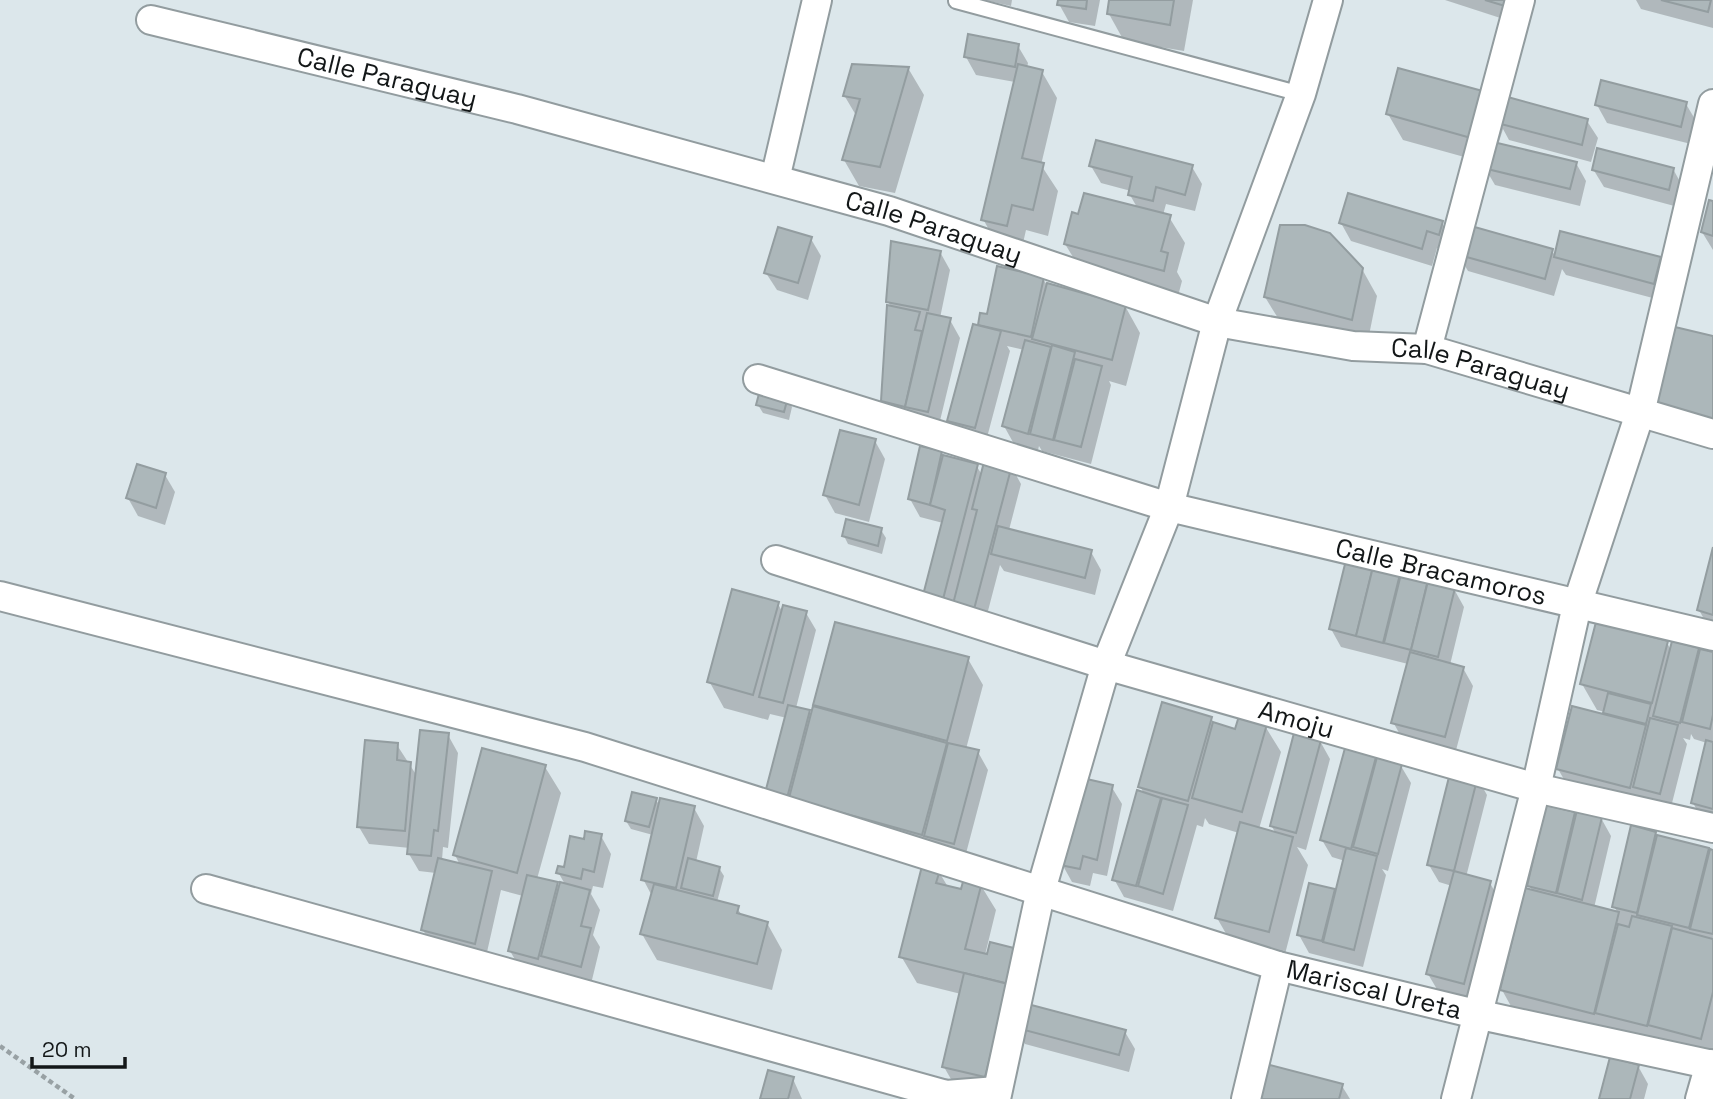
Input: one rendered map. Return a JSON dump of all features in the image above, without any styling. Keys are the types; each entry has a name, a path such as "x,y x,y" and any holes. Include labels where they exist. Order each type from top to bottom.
{"street":[{"path":"775,179 817,0"},
{"path":"206,889 946,1095 997,1095 1041,890 1106,664 1169,507 1217,322 1301,93 1328,0"},
{"path":"1427,349 1520,0"},
{"name":"Calle Paraguay","path":"151,20 517,109 889,211 1217,322 1353,346 1427,349 1713,434"},
{"path":"1456,1099 1536,788 1577,605 1640,413 1713,104"},
{"name":"Calle Bracamoros","path":"758,379 1169,507 1713,636"},
{"name":"Amoju","path":"776,560 1106,664 1536,788 1713,828"},
{"name":"Mariscal Ureta","path":"0,596 585,747 1278,966 1476,1014 1712,1065"},
{"path":"1246,1099 1278,966"},
{"path":"1700,1099 1712,1065"}],"lane":[{"path":"956,1 1301,93"}],"path":[{"path":"0,1046 75,1099"}],"building":[{"path":"1058,0 1087,0 1086,9 1057,5"},
{"path":"1109,0 1174,0 1170,25 1107,14"},
{"path":"1485,0 1518,0 1515,9"},
{"path":"1661,0 1711,0 1708,12"},
{"path":"968,34 1019,44 1015,67 964,57"},
{"path":"852,64 909,67 880,167 842,160 860,99 843,96"},
{"path":"1018,64 1043,70 1022,158 1044,163 1033,210 1012,205 1007,226 981,220"},
{"path":"1398,68 1490,93 1478,140 1386,114"},
{"path":"1601,80 1687,102 1681,127 1595,105"},
{"path":"1504,96 1588,119 1582,145 1497,123"},
{"path":"1096,140 1193,165 1185,195 1156,187 1153,201 1128,195 1132,177 1089,166"},
{"path":"1489,141 1577,162 1570,189 1483,168"},
{"path":"1597,148 1674,168 1669,190 1592,170"},
{"path":"1084,193 1171,215 1161,251 1168,253 1164,271 1064,244 1072,212 1078,214"},
{"path":"1348,193 1443,221 1439,235 1427,231 1422,249 1339,223"},
{"path":"1709,200 1713,201 1713,236 1701,232"},
{"path":"1464,224 1553,249 1545,279 1456,254"},
{"path":"1280,225 1305,225 1330,233 1363,268 1352,320 1264,297"},
{"path":"778,227 812,237 798,283 764,273"},
{"path":"1560,231 1661,257 1654,284 1554,257"},
{"path":"891,241 941,251 928,310 886,302"},
{"path":"997,266 1044,277 1031,337 978,325 980,313 987,314"},
{"path":"1047,283 1126,305 1112,360 1032,339"},
{"path":"887,305 920,312 915,330 922,331 905,407 881,401"},
{"path":"927,313 951,318 928,412 905,407"},
{"path":"973,324 1001,331 975,428 947,421"},
{"path":"1675,327 1713,336 1713,426 1655,411"},
{"path":"1025,340 1051,347 1028,434 1002,426"},
{"path":"1052,345 1075,352 1053,440 1030,434"},
{"path":"1075,359 1102,366 1081,447 1054,440"},
{"path":"760,390 788,397 784,412 756,405"},
{"path":"840,430 876,439 859,505 823,495"},
{"path":"920,446 942,451 930,505 908,499"},
{"path":"943,455 978,464 942,603 922,599 945,510 930,505"},
{"path":"985,458 1012,465 973,613 952,608 977,510 972,509"},
{"path":"137,464 166,473 156,508 126,498"},
{"path":"846,519 882,528 878,546 842,536"},
{"path":"998,526 1092,550 1085,578 991,554"},
{"path":"1713,547 1713,615 1697,610"},
{"path":"1346,560 1373,567 1356,636 1329,629"},
{"path":"1373,567 1400,574 1383,643 1356,636"},
{"path":"1401,574 1428,580 1411,650 1384,643"},
{"path":"1428,581 1455,588 1438,657 1411,650"},
{"path":"732,589 779,602 753,695 707,682"},
{"path":"783,605 807,611 783,703 759,697"},
{"path":"835,622 969,657 947,741 813,705"},
{"path":"1596,622 1668,641 1652,703 1580,684"},
{"path":"1672,641 1699,648 1680,723 1653,716"},
{"path":"1700,649 1713,652 1713,715 1710,729 1682,722"},
{"path":"1410,652 1464,667 1445,737 1391,723"},
{"path":"1608,693 1651,704 1646,724 1603,713"},
{"path":"1162,702 1212,717 1188,801 1138,787"},
{"path":"788,705 810,710 786,802 764,797"},
{"path":"813,706 947,743 922,835 789,798"},
{"path":"1572,706 1646,725 1630,788 1556,769"},
{"path":"1239,716 1267,724 1242,812 1192,798 1213,722 1235,729"},
{"path":"1650,718 1678,725 1660,794 1633,787"},
{"path":"420,730 449,733 438,831 434,830 431,856 407,854"},
{"path":"1294,733 1321,740 1296,833 1270,826"},
{"path":"365,740 398,743 397,760 411,762 405,831 357,827"},
{"path":"1706,740 1713,742 1713,809 1691,803"},
{"path":"948,743 979,750 954,844 924,836"},
{"path":"482,748 546,765 517,873 453,855"},
{"path":"1345,748 1376,757 1351,849 1320,840"},
{"path":"1377,757 1402,764 1378,854 1353,847"},
{"path":"1451,769 1478,776 1454,871 1427,865"},
{"path":"1078,777 1113,785 1097,860 1083,856 1080,869 1060,865"},
{"path":"1137,790 1161,798 1136,886 1112,880"},
{"path":"632,792 657,798 649,827 625,821"},
{"path":"660,798 695,806 676,888 641,880"},
{"path":"1162,798 1188,805 1163,894 1138,886"},
{"path":"1546,805 1575,812 1556,893 1527,886"},
{"path":"1577,810 1602,817 1582,900 1557,893"},
{"path":"1240,822 1293,837 1269,932 1215,918"},
{"path":"1631,825 1656,832 1637,913 1612,907"},
{"path":"585,831 602,834 594,872 583,869 581,879 556,873 558,866 564,867 570,836 584,839"},
{"path":"1657,835 1709,848 1689,928 1637,915"},
{"path":"1346,848 1377,856 1354,950 1323,942"},
{"path":"1710,849 1713,850 1713,934 1690,929"},
{"path":"438,858 492,871 475,944 421,930"},
{"path":"688,858 720,867 713,896 681,888"},
{"path":"922,866 940,870 936,883 961,889 964,878 982,882 965,949 987,954 990,942 1018,949 1009,984 899,957"},
{"path":"1454,871 1491,881 1464,984 1426,974"},
{"path":"527,875 558,882 538,959 508,951"},
{"path":"560,882 590,890 581,926 591,928 581,967 541,956"},
{"path":"1309,883 1335,889 1322,941 1297,935"},
{"path":"654,884 739,906 737,913 768,922 757,964 640,934"},
{"path":"1525,888 1619,912 1594,1014 1500,990"},
{"path":"1632,916 1672,926 1647,1026 1595,1013 1618,924 1629,927"},
{"path":"1672,928 1713,939 1713,992 1701,1039 1648,1025"},
{"path":"964,973 1008,984 985,1077 942,1067"},
{"path":"1020,1002 1126,1030 1119,1055 1013,1027"},
{"path":"1610,1057 1639,1065 1630,1099 1599,1099"},
{"path":"1262,1063 1343,1084 1339,1099 1252,1099"},
{"path":"768,1070 794,1077 788,1099 760,1099"}]}
